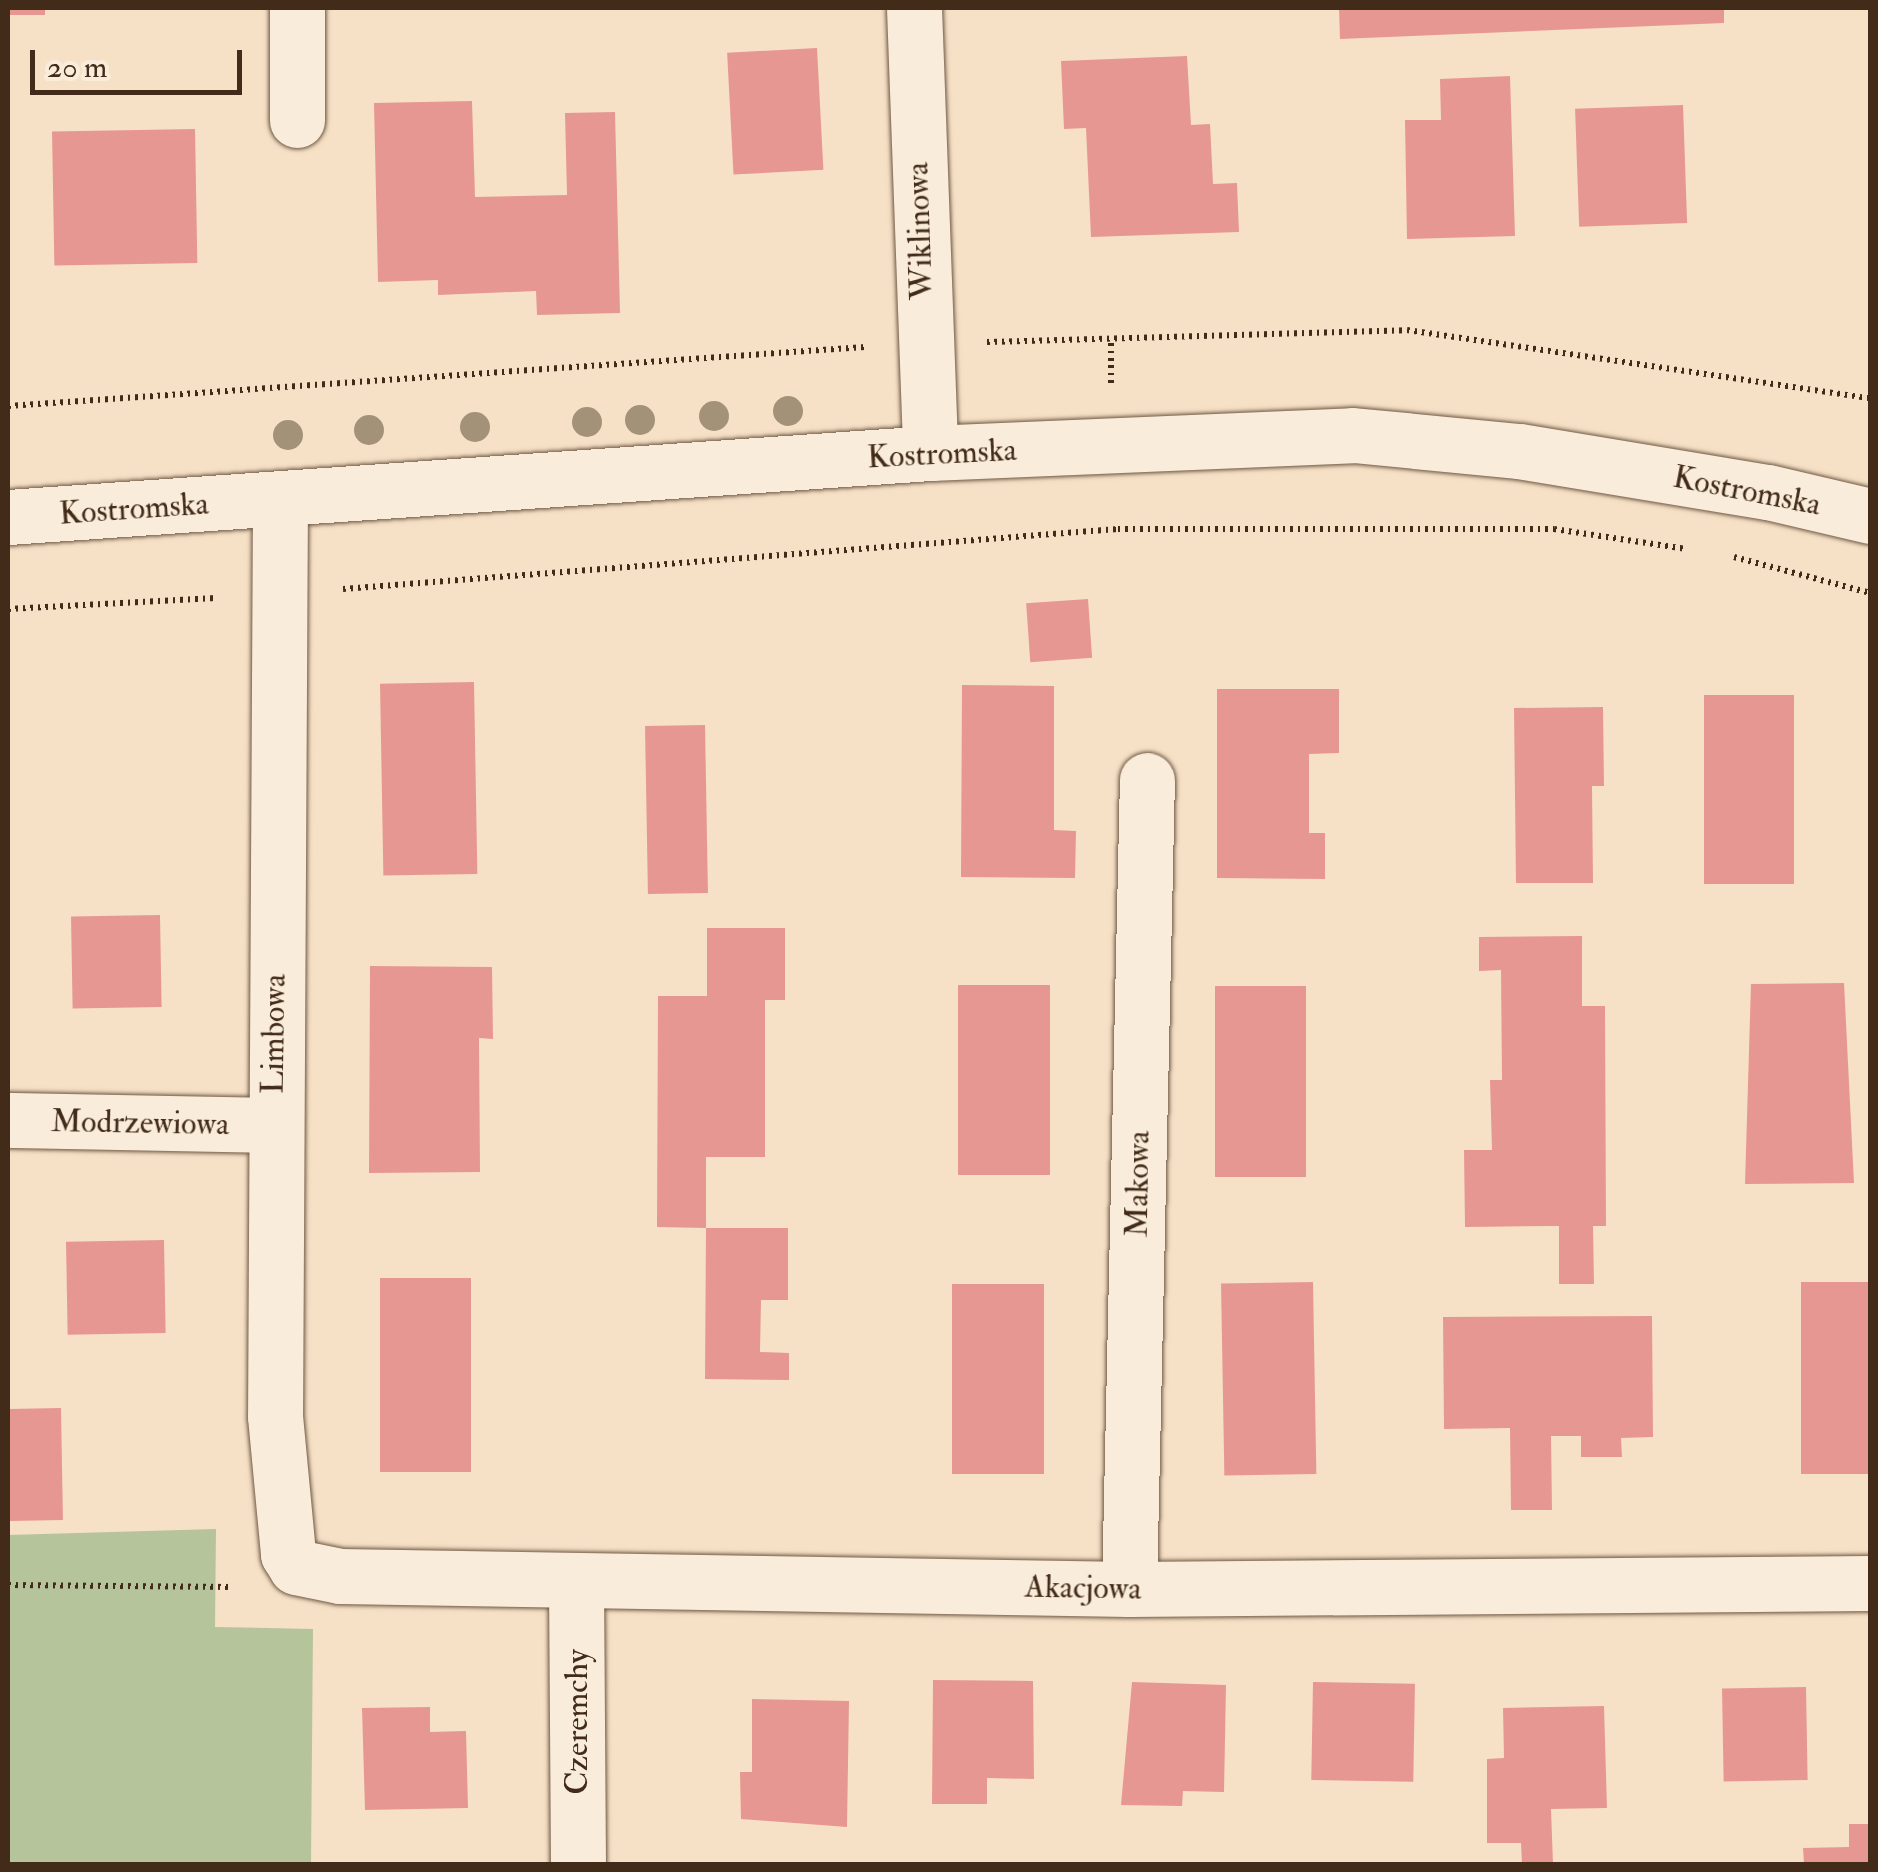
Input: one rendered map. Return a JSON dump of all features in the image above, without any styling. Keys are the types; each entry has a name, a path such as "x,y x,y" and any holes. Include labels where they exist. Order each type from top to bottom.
{"street":[{"path":"297,8 297,120"},
{"name":"Wiklinowa","path":"914,8 930,454"},
{"name":"Kostromska","path":"8,518 930,454 1352,435 1519,452 1768,492 1870,516"},
{"name":"Limbowa","path":"280,498 274,1416 288,1554 296,1567"},
{"name":"Makowa","path":"1128,1589 1147,780"},
{"name":"Modrzewiowa","path":"8,1120 273,1125"},
{"name":"Akacjowa","path":"296,1567 340,1576 1128,1589 1870,1583"},
{"name":"Czeremchy","path":"576,1580 578,1864"}],"path":[{"path":"8,609 278,594 1118,529 1554,529 1692,550"},
{"path":"1732,556 1870,593"},
{"path":"8,1585 274,1587 296,1567"}],"green space":[{"path":"216,1529 215,1627 313,1629 311,1864 8,1864 8,1535"}],"building":[{"path":"8,8 45,8 45,15 8,15"},
{"path":"1339,8 1724,8 1724,23 1340,39"},
{"path":"817,48 823,170 734,175 727,53"},
{"path":"1187,56 1191,125 1210,124 1213,184 1237,183 1239,232 1091,237 1086,128 1064,129 1061,61"},
{"path":"1510,76 1515,236 1407,239 1405,120 1441,120 1440,79"},
{"path":"472,101 475,197 567,195 565,113 615,112 620,313 537,315 536,291 438,295 438,280 378,282 374,103"},
{"path":"1683,105 1687,223 1579,227 1575,109"},
{"path":"195,129 197,263 54,265 52,131"},
{"path":"1088,599 1092,658 1030,662 1026,603"},
{"path":"474,682 477,874 383,876 380,684"},
{"path":"962,685 1054,686 1054,830 1076,831 1075,878 961,877"},
{"path":"1217,689 1339,689 1339,753 1309,754 1309,833 1325,833 1325,879 1217,878"},
{"path":"1704,695 1794,695 1794,884 1704,884"},
{"path":"1603,707 1604,786 1592,786 1593,883 1516,883 1514,708"},
{"path":"705,725 708,893 648,894 645,726"},
{"path":"160,915 162,1007 73,1009 71,917"},
{"path":"707,928 785,928 785,1000 765,1000 765,1157 706,1157 706,1228 657,1227 658,996 707,996"},
{"path":"1582,936 1582,1006 1605,1006 1606,1226 1593,1226 1594,1284 1559,1284 1559,1226 1465,1227 1464,1150 1492,1150 1490,1080 1502,1080 1501,970 1479,971 1479,937"},
{"path":"370,966 492,967 493,1039 479,1038 480,1172 369,1173"},
{"path":"1844,983 1854,1183 1745,1184 1751,984"},
{"path":"958,985 1050,985 1050,1175 958,1175"},
{"path":"1215,986 1306,986 1306,1177 1215,1177"},
{"path":"706,1228 788,1228 788,1300 761,1300 760,1352 789,1353 789,1380 705,1379"},
{"path":"164,1240 166,1333 68,1335 66,1242"},
{"path":"380,1278 471,1278 471,1472 380,1472"},
{"path":"1313,1282 1316,1474 1224,1476 1221,1284"},
{"path":"1801,1282 1870,1282 1870,1474 1801,1474"},
{"path":"952,1284 1044,1284 1044,1474 952,1474"},
{"path":"1652,1316 1653,1437 1621,1438 1622,1457 1581,1457 1581,1436 1551,1436 1552,1510 1511,1510 1510,1428 1444,1429 1443,1317"},
{"path":"61,1408 63,1520 10,1521 8,1409"},
{"path":"933,1680 1033,1681 1034,1779 987,1778 987,1804 932,1804"},
{"path":"1132,1682 1226,1685 1224,1792 1183,1791 1182,1806 1121,1805"},
{"path":"1313,1682 1415,1684 1413,1782 1311,1780"},
{"path":"1806,1687 1808,1780 1724,1781 1722,1688"},
{"path":"752,1699 849,1701 847,1827 741,1819 740,1772 752,1772"},
{"path":"1604,1706 1607,1808 1551,1809 1553,1864 1522,1864 1521,1843 1487,1843 1487,1759 1504,1758 1503,1708"},
{"path":"430,1707 430,1732 466,1731 468,1808 365,1810 362,1708"},
{"path":"1849,1824 1870,1824 1870,1864 1804,1864 1803,1848 1849,1847"}]}
